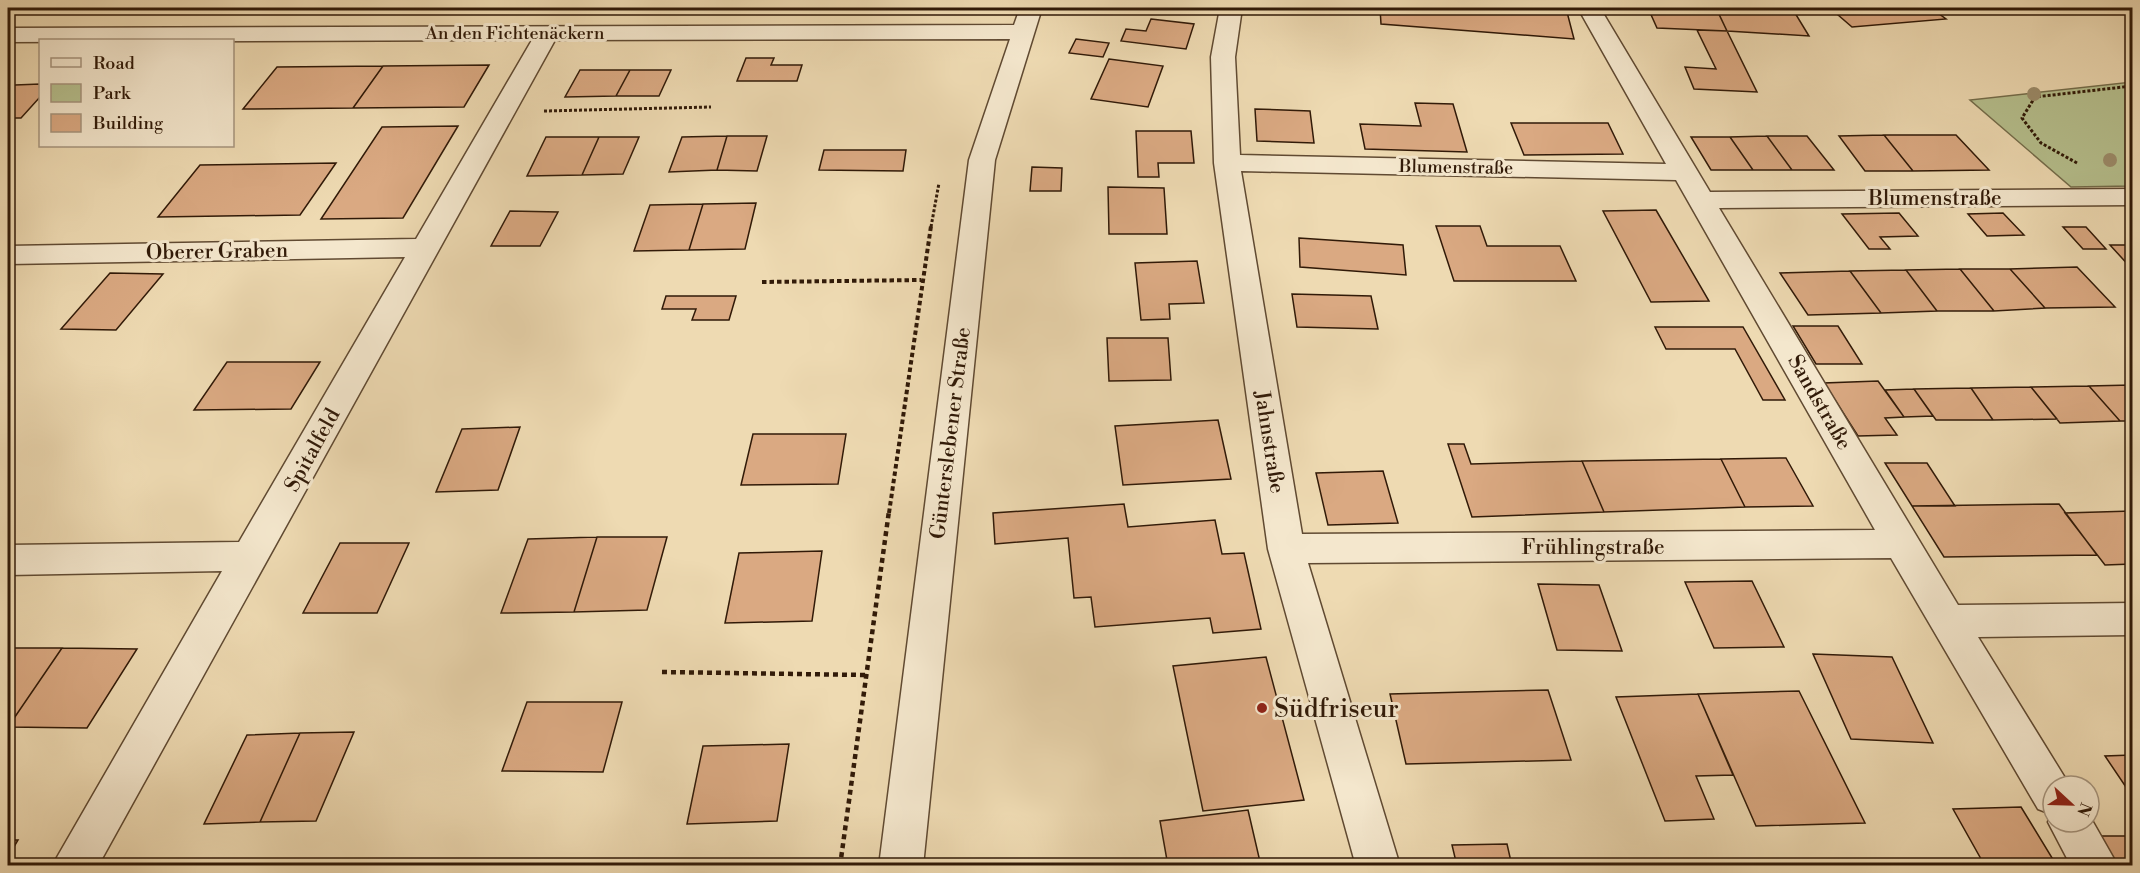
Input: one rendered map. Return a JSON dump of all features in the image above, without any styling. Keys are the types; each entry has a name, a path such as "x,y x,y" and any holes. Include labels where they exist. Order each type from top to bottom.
{"street":[{"path":"768,32 781,8"},
{"name":"Jahnstraße","path":"1231,8 1223,57 1227,163 1286,549 1378,866"},
{"name":"Sandstraße","path":"1589,8 1900,544 2041,775"},
{"path":"171,34 186,16"},
{"name":"An den Fichtenäckern","path":"8,35 768,32 1027,20"},
{"name":"Günterslebener Straße","path":"901,866 981,160 1027,20"},
{"name":"Spitalfeld","path":"74,866 548,33"},
{"name":"Blumenstraße","path":"1227,163 1685,172"},
{"name":"Blumenstraße","path":"1702,200 2133,197"},
{"name":"Oberer Graben","path":"8,255 427,248"},
{"name":"Frühlingstraße","path":"1286,549 1900,544"},
{"path":"8,560 252,556"},
{"path":"1947,621 2133,619"},
{"path":"2076,834 2096,866"}],"path":[{"path":"2085,166 2073,162 2041,143 2022,118 2035,97 2133,86"},
{"path":"504,112 711,107"},
{"path":"840,866 921,280 939,180"},
{"path":"762,282 921,280"},
{"path":"662,672 865,675"}],"green space":[{"path":"2132,82 2132,186 2071,187 1970,100"}],"building":[{"path":"1312,8 1346,8 1346,13"},
{"path":"1380,8 1501,8 1567,12 1574,39 1381,24"},
{"path":"1648,8 1717,10 1727,31 1657,28"},
{"path":"1716,8 1792,8 1809,36 1727,31"},
{"path":"1830,8 1931,8 1946,19 1852,27"},
{"path":"1967,8 2011,8 2016,11 1976,14"},
{"path":"2011,8 2058,8 2016,11"},
{"path":"1151,19 1194,24 1186,49 1121,41 1126,29 1146,31"},
{"path":"1697,30 1727,31 1757,92 1694,89 1685,67 1716,69"},
{"path":"1076,39 1109,43 1103,57 1069,53"},
{"path":"746,58 774,58 771,65 802,65 797,81 737,81"},
{"path":"1109,59 1163,66 1148,107 1091,99"},
{"path":"489,65 464,107 353,108 383,66"},
{"path":"383,66 353,108 243,109 277,67"},
{"path":"580,70 630,70 616,96 565,97"},
{"path":"630,70 671,70 659,96 616,96"},
{"path":"39,84 39,98 21,118 8,118 8,92 15,85"},
{"path":"1415,103 1453,104 1467,152 1365,149 1360,124 1421,126"},
{"path":"1255,109 1310,111 1314,143 1257,141"},
{"path":"1511,123 1608,123 1623,154 1524,155"},
{"path":"458,126 403,218 321,219 382,127"},
{"path":"1136,131 1191,131 1194,163 1158,163 1159,177 1138,177"},
{"path":"1884,135 1956,135 1989,170 1913,171"},
{"path":"1884,135 1913,171 1865,171 1839,136"},
{"path":"727,136 717,170 669,172 682,137"},
{"path":"727,136 767,136 757,171 717,170"},
{"path":"1767,136 1807,136 1834,170 1792,170"},
{"path":"1767,136 1792,170 1753,170 1730,137"},
{"path":"546,137 599,137 582,175 527,176"},
{"path":"599,137 639,137 623,174 582,175"},
{"path":"1691,137 1730,137 1753,170 1711,170"},
{"path":"824,150 906,150 903,171 819,170"},
{"path":"336,163 300,215 158,217 200,165"},
{"path":"1032,167 1062,168 1061,191 1030,191"},
{"path":"1108,187 1164,188 1167,234 1109,234"},
{"path":"756,203 745,249 689,250 703,204"},
{"path":"703,204 689,250 634,251 650,205"},
{"path":"1656,210 1709,301 1651,302 1603,211"},
{"path":"510,211 558,212 540,246 491,246"},
{"path":"1899,213 1918,236 1880,237 1890,249 1869,249 1842,214"},
{"path":"2003,213 2024,235 1987,236 1968,214"},
{"path":"1436,226 1480,226 1487,246 1560,246 1576,281 1454,281"},
{"path":"2063,227 2086,227 2106,249 2083,249"},
{"path":"1299,238 1403,245 1406,275 1300,267"},
{"path":"2110,245 2132,245 2132,269"},
{"path":"1197,261 1204,303 1169,304 1170,319 1141,320 1135,263"},
{"path":"2077,267 2115,307 2045,308 2010,269"},
{"path":"1960,269 2010,269 2045,308 1994,311"},
{"path":"1960,269 1994,311 1937,311 1906,270"},
{"path":"1906,270 1937,311 1881,313 1850,271"},
{"path":"1850,271 1881,313 1808,315 1780,273"},
{"path":"110,273 163,274 116,330 61,329"},
{"path":"1292,294 1371,296 1378,329 1297,327"},
{"path":"666,296 736,296 729,320 692,320 696,309 662,309"},
{"path":"1793,326 1838,326 1862,364 1816,364"},
{"path":"1655,327 1743,327 1785,400 1763,400 1735,349 1666,349"},
{"path":"1107,338 1168,338 1171,380 1109,381"},
{"path":"227,362 320,362 291,409 194,410"},
{"path":"1878,381 1904,417 1885,418 1897,435 1858,436 1824,383"},
{"path":"2132,385 2132,421 2120,421 2089,386"},
{"path":"2089,386 2120,421 2060,423 2031,387"},
{"path":"2031,387 2057,419 1993,420 1971,388"},
{"path":"1971,388 1993,420 1936,420 1914,389"},
{"path":"1914,389 1933,416 1904,417 1885,390"},
{"path":"1218,420 1231,479 1123,485 1115,426"},
{"path":"520,427 498,490 436,492 462,429"},
{"path":"753,434 846,434 838,484 741,485"},
{"path":"1448,444 1464,444 1471,464 1582,461 1604,512 1472,517"},
{"path":"1786,458 1813,506 1745,507 1721,459"},
{"path":"1721,459 1745,507 1604,512 1582,461"},
{"path":"1885,463 1927,463 1955,506 1912,506"},
{"path":"1383,471 1398,523 1328,525 1316,473"},
{"path":"1124,504 1128,527 1215,520 1222,554 1244,553 1261,629 1213,633 1210,618 1095,627 1091,597 1074,598 1068,538 995,544 993,513"},
{"path":"2059,504 2097,555 1944,557 1912,506"},
{"path":"2132,511 2132,564 2105,565 2065,513"},
{"path":"597,537 574,612 501,613 528,539"},
{"path":"597,537 667,537 647,610 574,612"},
{"path":"340,543 409,543 377,613 303,613"},
{"path":"822,551 812,621 725,623 739,553"},
{"path":"1752,581 1784,647 1714,648 1685,582"},
{"path":"1538,584 1599,585 1622,651 1557,650"},
{"path":"8,648 62,648 8,727"},
{"path":"62,648 137,649 87,728 8,727"},
{"path":"1813,654 1892,657 1933,743 1851,739"},
{"path":"1266,657 1304,800 1203,811 1173,666"},
{"path":"1548,690 1571,760 1406,764 1390,694"},
{"path":"1799,691 1865,823 1756,826 1698,694"},
{"path":"1698,694 1733,775 1696,776 1714,819 1665,821 1616,697"},
{"path":"527,702 622,702 603,772 502,771"},
{"path":"354,732 316,821 260,822 300,733"},
{"path":"300,733 260,822 204,824 247,735"},
{"path":"789,744 777,821 687,824 703,746"},
{"path":"2132,755 2132,796 2105,756"},
{"path":"2021,807 2057,866 1985,866 1953,809"},
{"path":"1248,810 1261,866 1168,866 1160,821"},
{"path":"2100,836 2132,836 2132,866 2118,866"},
{"path":"8,840 18,840 8,857"},
{"path":"1507,844 1512,866 1457,866 1452,845"}],"place":[{"name":"Südfriseur","path":"1262,708"}]}
